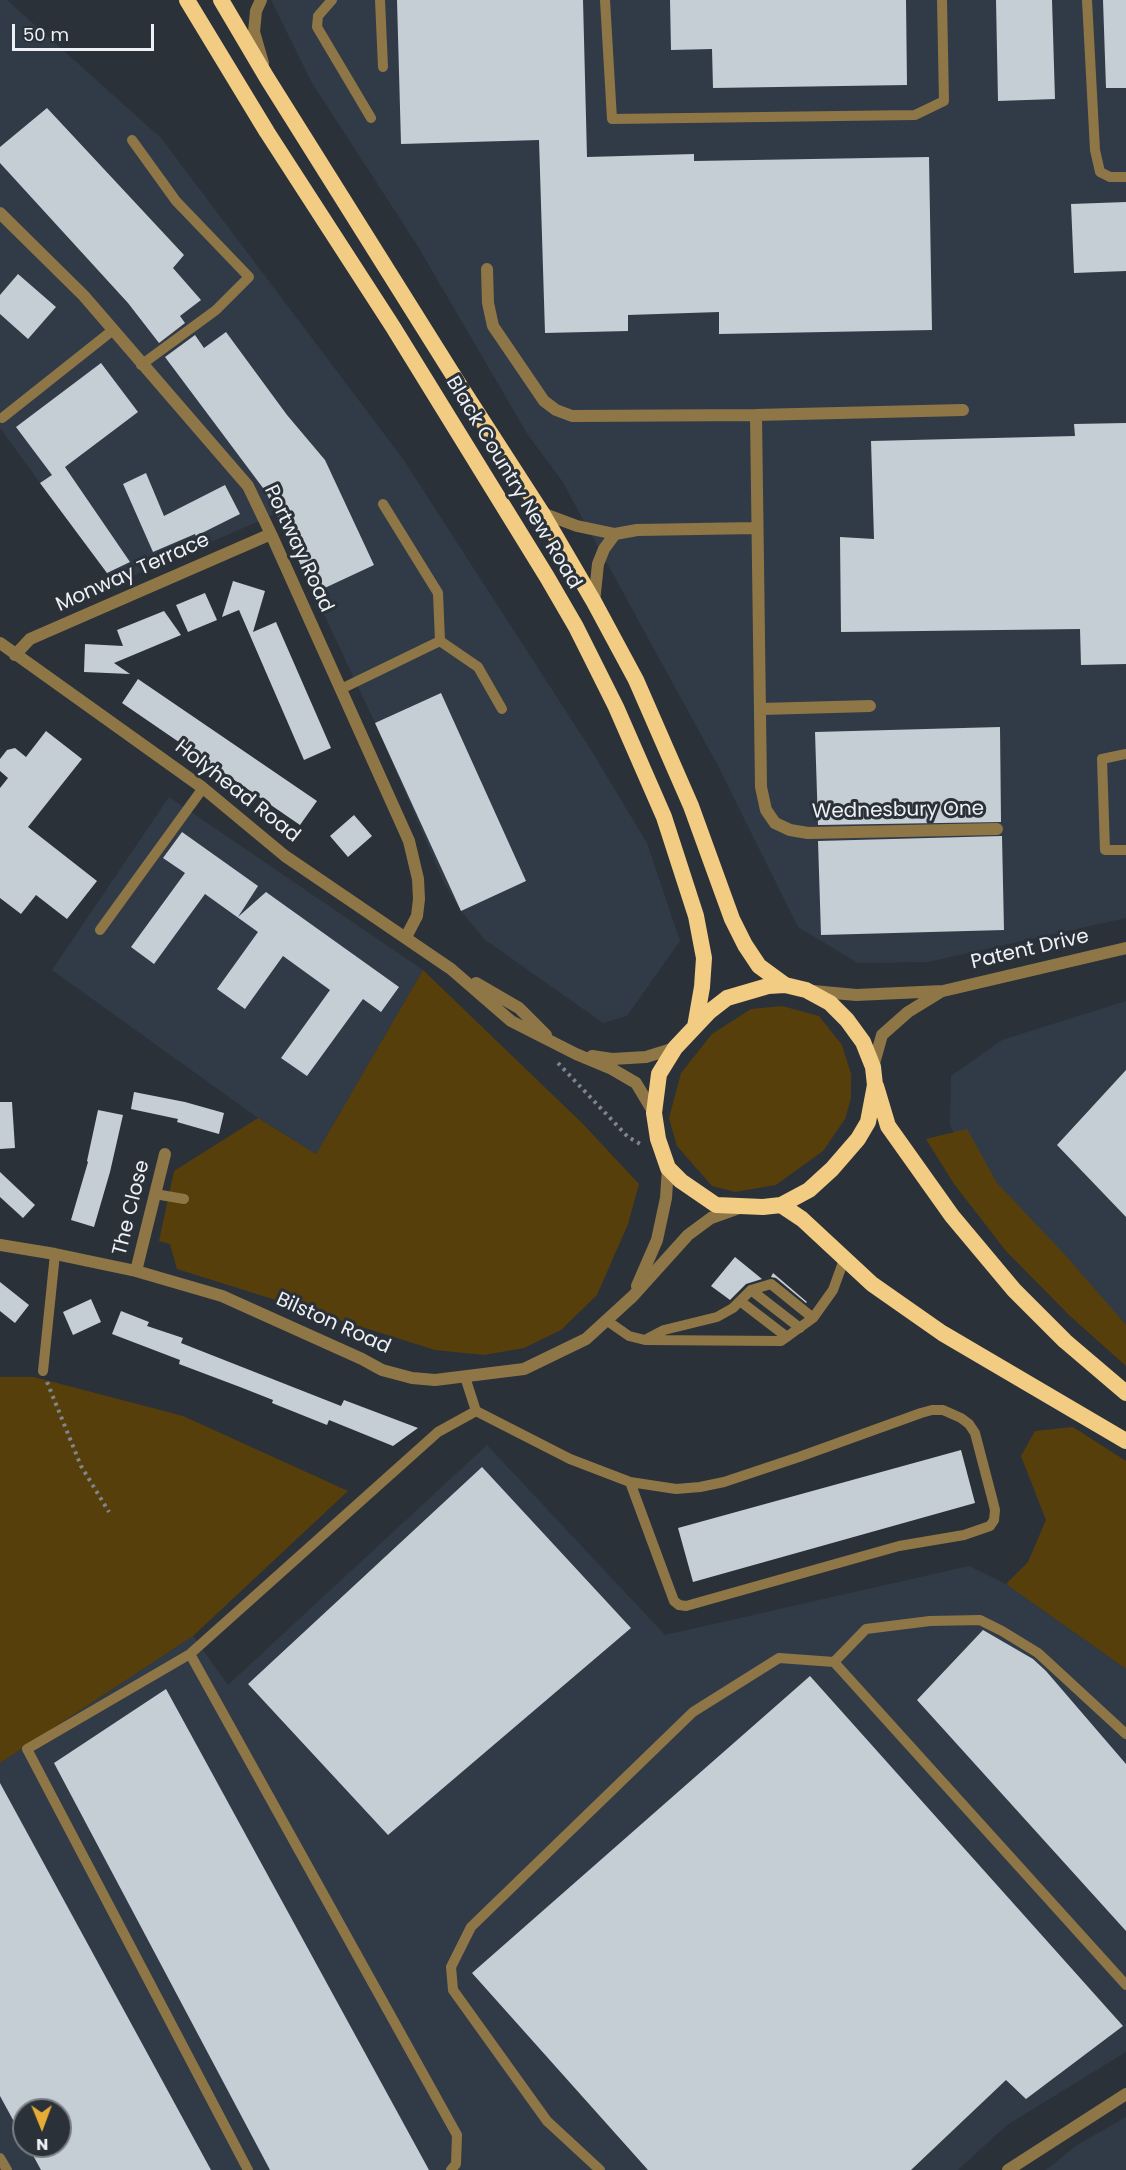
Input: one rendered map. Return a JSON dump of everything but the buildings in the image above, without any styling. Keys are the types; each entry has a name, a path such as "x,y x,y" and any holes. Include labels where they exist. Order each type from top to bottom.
{"highway":[{"name":"Black Country New Road","path":"187,0 213,47 393,327 547,577 576,627 616,707 664,817 696,916 704,958 702,987 694,1027"},
{"name":"Black Country New Road","path":"221,0 267,78 542,513 594,602 636,680 691,806 732,919 759,966 785,985"},
{"path":"875,1085 868,1122 858,1139 810,1190 780,1205 763,1208 716,1204 681,1181 666,1162 658,1139 654,1113 659,1074 675,1048 694,1027 727,998 768,986 785,985 806,990 830,1003 847,1020 863,1042 873,1067 875,1085 888,1126 952,1216 1014,1290 1065,1341 1126,1393"},
{"path":"780,1205 802,1219 872,1284 942,1333 1126,1442"}],"street":[{"path":"261,0 256,11 254,32 267,78"},
{"name":"Portway Road","path":"0,213 84,296 248,486 409,841 418,879 419,899 417,916 406,937"},
{"path":"487,269 488,303 493,326 544,401 556,410 572,416 756,415 963,410"},
{"name":"Wednesbury One","path":"756,415 761,787 766,810 775,823 790,830 808,833 997,829"},
{"path":"542,513 577,526 615,534 637,530 757,528"},
{"name":"Monway Terrace","path":"15,654 30,639 271,534"},
{"path":"594,602 598,564 604,549 615,534"},
{"name":"Holyhead Road","path":"0,643 203,788 285,856 451,969 519,1008 554,1050 612,1059 646,1057 675,1048"},
{"path":"761,710 870,706"},
{"name":"Patent Drive","path":"806,990 856,995 943,991 1126,948"},
{"name":"Patent Drive","path":"873,1067 882,1035 908,1012 943,991"},
{"name":"Holyhead Road","path":"576,1054 612,1069 636,1083 654,1113"},
{"name":"The Close","path":"136,1272 165,1154"},
{"name":"Bilston Road","path":"633,1296 657,1240 666,1198 666,1162"},
{"name":"Bilston Road","path":"0,1245 55,1254 136,1272 222,1296 382,1370 412,1378 435,1380 524,1369 586,1339 633,1296 701,1224 740,1207"},
{"path":"1008,2170 1126,2094"}],"lane":[{"path":"332,0 318,16 317,27 371,118"},
{"path":"380,0 383,67"},
{"path":"605,0 612,119 915,115 944,101 942,0"},
{"path":"1088,0 1095,150 1100,172 1110,177 1126,177"},
{"path":"132,140 176,201 249,277 216,310 141,364"},
{"path":"2,418 113,330"},
{"path":"383,504 438,593 440,641"},
{"path":"341,689 440,641"},
{"path":"440,641 478,667 502,709"},
{"path":"1126,754 1102,759 1105,850 1126,850"},
{"path":"100,930 203,788"},
{"path":"155,1194 184,1199"},
{"path":"43,1371 55,1254"},
{"path":"606,1320 629,1336 645,1340 781,1341 813,1318 834,1290 845,1257"},
{"path":"645,1340 664,1330 717,1317 733,1308 751,1290 771,1284 813,1318"},
{"path":"751,1290 800,1328"},
{"path":"740,1301 787,1337"},
{"path":"465,1377 476,1411 570,1459 630,1482 676,1489 724,1482 799,1458 921,1413 943,1410 961,1418 975,1432 992,1498 994,1520 990,1526 964,1535 899,1546 686,1606 674,1601 630,1482"},
{"path":"248,2170 27,1749 190,1654 438,1432 476,1411"},
{"path":"834,1662 866,1629 930,1621 980,1620 1038,1653 1126,1734"},
{"path":"190,1654 457,2135 456,2164 451,2170"},
{"path":"600,2170 547,2121 453,1990 451,1967 471,1927 693,1712 779,1658 834,1662 1126,1985"},
{"path":"0,2157 7,2170"}],"path":[{"path":"554,1050 628,1137 666,1162"},
{"path":"43,1371 81,1466 109,1512"}],"shaded area":[{"path":"0,0 7,0 161,138 403,459 591,750 647,843 680,941 627,1016 603,1023 484,939 461,911 445,885 280,512 114,584 0,428"},
{"path":"271,0 1126,0 1126,918 928,962 858,963 798,927 717,764 562,481 528,435 417,245 312,83"},
{"path":"169,797 423,970 316,1154 258,1118 52,970"},
{"path":"423,970 583,1124 639,1184 628,1224 597,1295 561,1330 524,1348 484,1355 435,1350 177,1269 170,1244 159,1241 174,1171 258,1118 316,1154"},
{"path":"1126,1001 1126,1328 994,1216 950,1125 951,1076 1002,1040"},
{"path":"782,1006 819,1016 842,1045 851,1074 851,1098 845,1119 823,1151 776,1185 735,1192 712,1186 677,1146 669,1118 681,1073 712,1034 751,1009"},
{"path":"967,1129 997,1183 1066,1256 1126,1325 1126,1366 1070,1316 1006,1251 954,1184 926,1139"},
{"path":"0,1377 34,1377 183,1416 348,1491 193,1636 0,1763"},
{"path":"1073,1427 1126,1461 1126,1669 1006,1584 1028,1562 1046,1520 1021,1456 1035,1431"},
{"path":"487,1445 665,1635 969,1566 1006,1584 1126,1669 1126,2052 1007,2125 958,2170 0,2170 0,1763 193,1636 228,1685"},
{"path":"1126,2117 1126,2170 1046,2170 1077,2145"}]}
